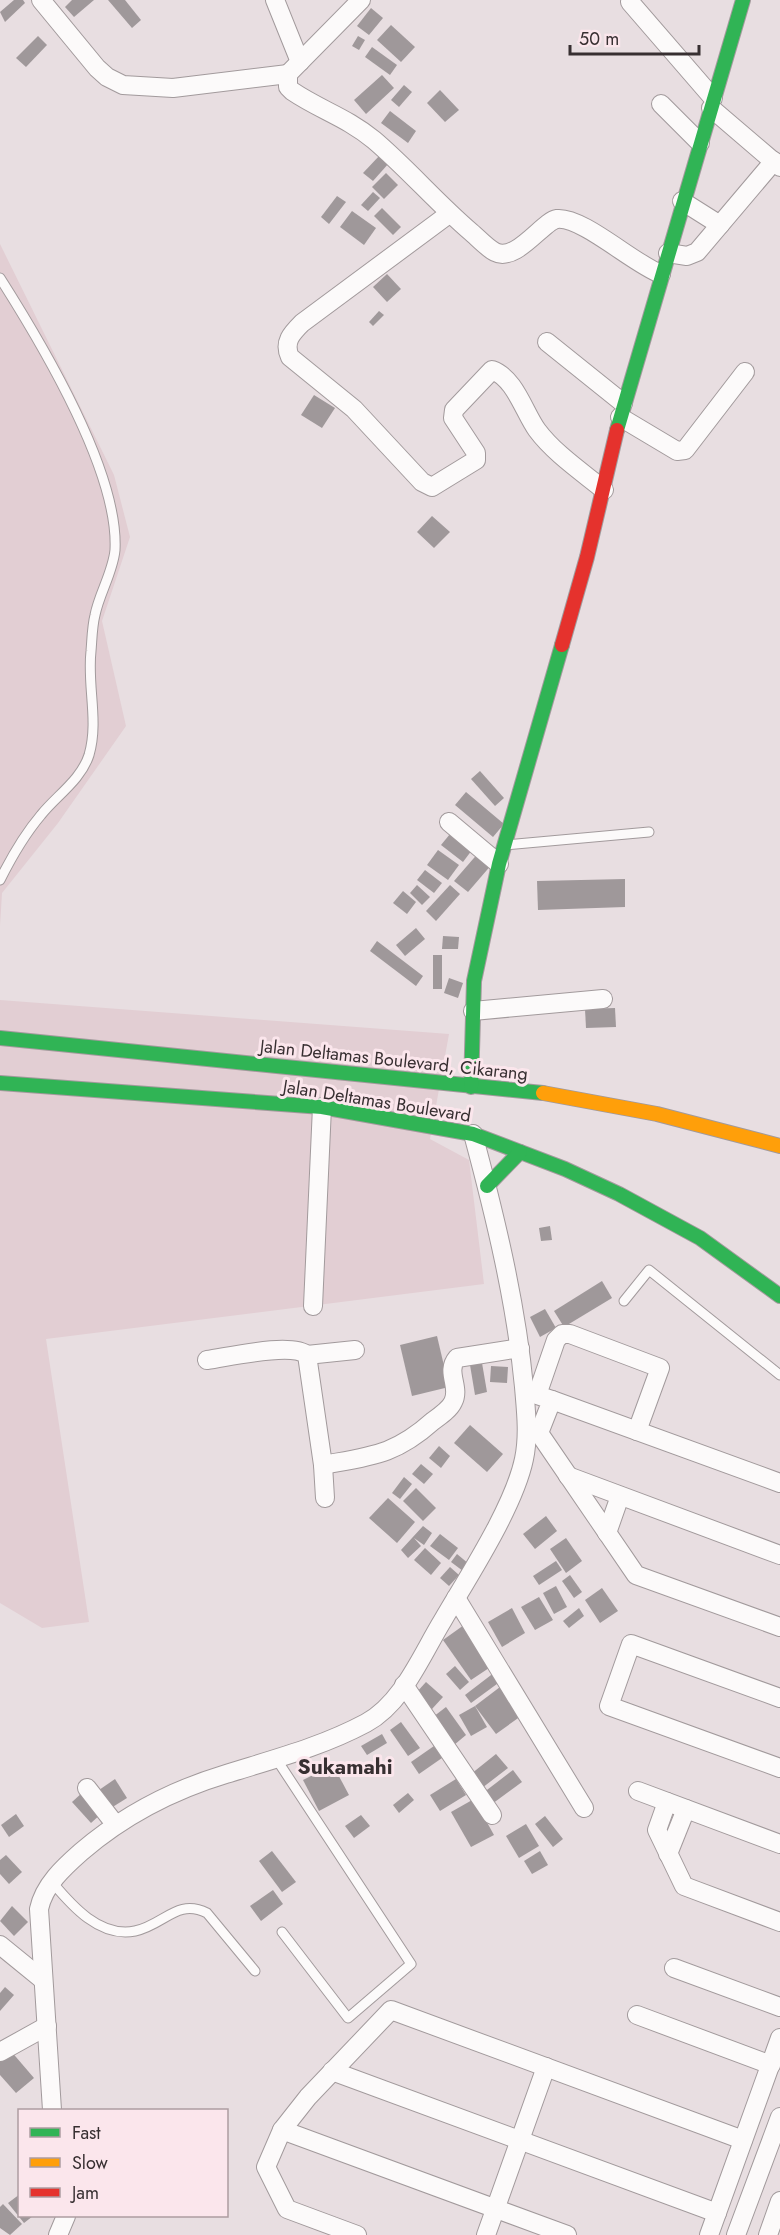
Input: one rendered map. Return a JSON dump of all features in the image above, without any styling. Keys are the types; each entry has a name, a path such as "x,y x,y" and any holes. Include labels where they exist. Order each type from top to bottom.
{"street":[{"path":"41,0 97,68 107,78 123,85 173,88 294,68"},
{"path":"275,0 294,68"},
{"path":"361,0 294,68 288,87 292,91 348,120 392,156 449,214 496,253 502,254 520,247 551,222 560,219 598,234 651,270 661,274"},
{"path":"471,1087 477,957 499,864 576,599 604,490 621,410 743,0"},
{"path":"630,2 712,103 777,164 698,252 687,256 668,253"},
{"path":"661,104 700,143"},
{"path":"682,201 720,225"},
{"path":"449,214 302,323 291,334 287,343 290,357 354,409 422,482 432,487 476,460 476,453 453,418 454,410 492,370 498,373 523,403 537,430 604,490"},
{"path":"547,342 621,410 677,451 685,450 745,372"},
{"path":"449,822 499,864"},
{"path":"473,1011 603,999"},
{"name":"Jalan Deltamas Boulevard, Cikarang","path":"0,1038 548,1094 646,1112 780,1146"},
{"name":"Jalan Deltamas Boulevard","path":"0,1083 322,1107 474,1134 565,1169 661,1216 700,1238 780,1296"},
{"path":"314,1306 322,1107"},
{"path":"52,2109 39,1909 52,1882 68,1863 115,1824 182,1791 224,1774 277,1760 369,1721 387,1706 404,1685 505,1509 525,1458 527,1423 520,1348 474,1134"},
{"path":"487,1186 520,1152"},
{"path":"636,1431 660,1368 570,1334 561,1334 556,1340 537,1395 552,1400 636,1431 780,1483"},
{"path":"323,1465 376,1456 412,1440 453,1402 455,1392 452,1370 457,1358 520,1348"},
{"path":"207,1360 259,1352 298,1350 308,1355 355,1350"},
{"path":"308,1355 323,1465 325,1498"},
{"path":"552,1400 539,1433 636,1575 780,1627"},
{"path":"568,1476 780,1555"},
{"path":"607,1533 620,1496"},
{"path":"456,1598 584,1808"},
{"path":"780,1698 631,1644 609,1706 780,1768"},
{"path":"404,1685 492,1815"},
{"path":"87,1788 115,1824"},
{"path":"638,1791 780,1844"},
{"path":"667,1802 657,1830 684,1886 780,1922"},
{"path":"668,1854 686,1809"},
{"path":"0,1945 42,1980"},
{"path":"675,1968 780,2007"},
{"path":"357,2235 287,2209 266,2167 282,2130 332,2071 391,2010 743,2140"},
{"path":"637,2015 771,2065"},
{"path":"0,2052 47,2026"},
{"path":"709,2235 780,2039"},
{"path":"486,2235 546,2067"},
{"path":"332,2071 717,2212"},
{"path":"736,2235 780,2117"},
{"path":"282,2130 567,2235"},
{"path":"768,2235 780,2201"}],"lane":[{"path":"0,278 35,333 87,437 112,506 115,552 95,616 89,664 93,712 88,756 72,784 42,813 17,845 0,880"},
{"path":"504,846 649,832"},
{"path":"624,1301 650,1270 780,1375"},
{"path":"277,1760 411,1964 348,2018 282,1932"},
{"path":"52,1882 85,1916 107,1929 136,1930 185,1907 196,1908 207,1913 255,1971"}],"shaded area":[{"path":"0,244 114,475 130,537 102,621 126,726 58,823 2,893 0,926"},
{"path":"0,1000 449,1034 430,1139 469,1160 484,1284 46,1339 89,1622 42,1628 0,1603"}],"building":[{"path":"14,0 23,0 25,3 5,22 0,12"},
{"path":"72,0 94,0 74,17 65,7"},
{"path":"108,0 125,0 141,20 132,28"},
{"path":"371,8 383,18 369,35 357,26"},
{"path":"391,25 415,47 401,62 377,40"},
{"path":"38,36 47,45 26,67 16,58"},
{"path":"358,36 365,40 359,50 352,46"},
{"path":"372,47 397,65 390,75 365,57"},
{"path":"382,75 394,88 366,114 354,100"},
{"path":"404,85 412,92 399,107 391,100"},
{"path":"440,90 459,110 445,122 427,103"},
{"path":"390,111 416,131 408,143 381,123"},
{"path":"380,155 389,163 373,181 363,173"},
{"path":"386,173 398,185 384,199 372,187"},
{"path":"373,192 380,198 368,211 361,205"},
{"path":"337,196 346,202 329,224 321,217"},
{"path":"382,208 401,227 393,235 374,216"},
{"path":"352,211 376,228 364,245 340,227"},
{"path":"387,274 401,289 387,302 373,287"},
{"path":"379,311 384,315 373,326 369,322"},
{"path":"314,395 335,408 322,428 301,415"},
{"path":"432,516 450,532 434,548 417,532"},
{"path":"480,771 504,798 495,806 471,779"},
{"path":"466,792 504,824 493,837 455,805"},
{"path":"450,834 472,850 463,862 441,845"},
{"path":"438,850 459,865 448,880 427,865"},
{"path":"480,851 493,863 468,892 454,881"},
{"path":"425,870 442,883 434,893 417,880"},
{"path":"625,879 625,907 538,910 537,881"},
{"path":"417,885 430,897 422,905 410,893"},
{"path":"450,885 460,894 436,921 426,911"},
{"path":"403,891 416,902 407,914 393,903"},
{"path":"416,928 425,939 405,956 396,945"},
{"path":"443,936 459,937 458,949 442,949"},
{"path":"377,941 423,976 416,986 370,951"},
{"path":"433,955 442,955 442,989 433,989"},
{"path":"449,978 463,983 458,998 444,993"},
{"path":"615,1008 616,1027 586,1028 585,1009"},
{"path":"550,1226 552,1240 541,1241 539,1228"},
{"path":"602,1281 612,1298 564,1327 554,1311"},
{"path":"545,1309 556,1328 540,1337 530,1317"},
{"path":"437,1336 449,1387 412,1396 400,1345"},
{"path":"482,1363 487,1392 475,1395 470,1365"},
{"path":"491,1366 508,1367 507,1383 490,1382"},
{"path":"470,1425 503,1454 487,1472 454,1443"},
{"path":"439,1446 450,1456 441,1468 429,1458"},
{"path":"421,1464 433,1474 424,1484 412,1474"},
{"path":"404,1477 412,1484 400,1499 392,1493"},
{"path":"416,1488 436,1508 423,1521 403,1501"},
{"path":"388,1498 415,1522 397,1543 369,1518"},
{"path":"546,1516 557,1531 535,1549 523,1534"},
{"path":"423,1526 432,1533 424,1545 414,1538 421,1546 408,1558 401,1550"},
{"path":"440,1534 458,1548 449,1560 430,1546"},
{"path":"566,1538 582,1561 566,1573 550,1549"},
{"path":"425,1548 441,1563 431,1575 414,1560"},
{"path":"457,1554 469,1564 463,1571 451,1562"},
{"path":"556,1561 562,1570 539,1585 533,1576"},
{"path":"450,1567 459,1575 449,1586 440,1578"},
{"path":"570,1575 582,1592 574,1598 562,1581"},
{"path":"556,1586 567,1607 554,1614 543,1593"},
{"path":"602,1588 618,1611 600,1623 585,1600"},
{"path":"539,1597 553,1620 535,1630 521,1607"},
{"path":"512,1608 525,1633 502,1647 488,1622"},
{"path":"579,1608 584,1616 569,1628 563,1621"},
{"path":"464,1625 492,1666 471,1680 443,1640"},
{"path":"455,1666 469,1682 460,1690 446,1674"},
{"path":"495,1672 501,1681 471,1703 465,1695"},
{"path":"426,1682 443,1697 432,1709 416,1693"},
{"path":"500,1687 521,1716 496,1734 475,1706"},
{"path":"475,1706 487,1727 471,1736 459,1715"},
{"path":"446,1707 466,1735 454,1745 433,1717"},
{"path":"401,1722 420,1748 408,1756 390,1730"},
{"path":"382,1734 387,1743 367,1755 361,1746"},
{"path":"434,1746 442,1758 419,1774 411,1762"},
{"path":"496,1754 508,1768 482,1788 471,1774"},
{"path":"333,1765 349,1795 319,1811 303,1780"},
{"path":"513,1770 522,1782 492,1804 483,1793"},
{"path":"115,1779 127,1798 111,1808 99,1790"},
{"path":"456,1779 466,1795 440,1811 430,1795"},
{"path":"83,1792 102,1813 91,1823 72,1802"},
{"path":"408,1793 414,1800 399,1813 393,1805"},
{"path":"474,1799 494,1835 471,1847 451,1812"},
{"path":"16,1814 24,1826 9,1837 1,1825"},
{"path":"361,1815 370,1826 354,1838 345,1826"},
{"path":"545,1816 563,1839 553,1847 535,1824"},
{"path":"526,1824 539,1846 519,1858 506,1836"},
{"path":"272,1851 296,1882 282,1892 259,1861"},
{"path":"540,1851 548,1865 532,1874 524,1861"},
{"path":"6,1855 22,1872 9,1884 0,1874 0,1860"},
{"path":"273,1890 283,1904 261,1921 250,1906"},
{"path":"12,1906 28,1922 14,1936 0,1921"},
{"path":"5,1987 14,1995 0,2011 0,1993"},
{"path":"10,2050 34,2078 16,2093 0,2075 0,2058"},
{"path":"18,2196 18,2216 8,2203"},
{"path":"3,2204 22,2224 10,2235 0,2228 0,2207"},
{"path":"19,2217 32,2217 24,2223"}],"traffic: fast":[{"path":"617,430 743,0"},
{"path":"471,1087 474,981 499,864 562,645"},
{"path":"0,1038 543,1093"},
{"path":"0,1083 322,1107 473,1134 565,1169 619,1194 700,1238 780,1296"},
{"path":"487,1186 520,1152"}],"traffic: slow":[{"path":"543,1093 657,1114 780,1146"}],"traffic: jam":[{"path":"562,645 587,557 617,430"}],"district":[{"name":"Sukamahi","path":"345,1767"}]}
